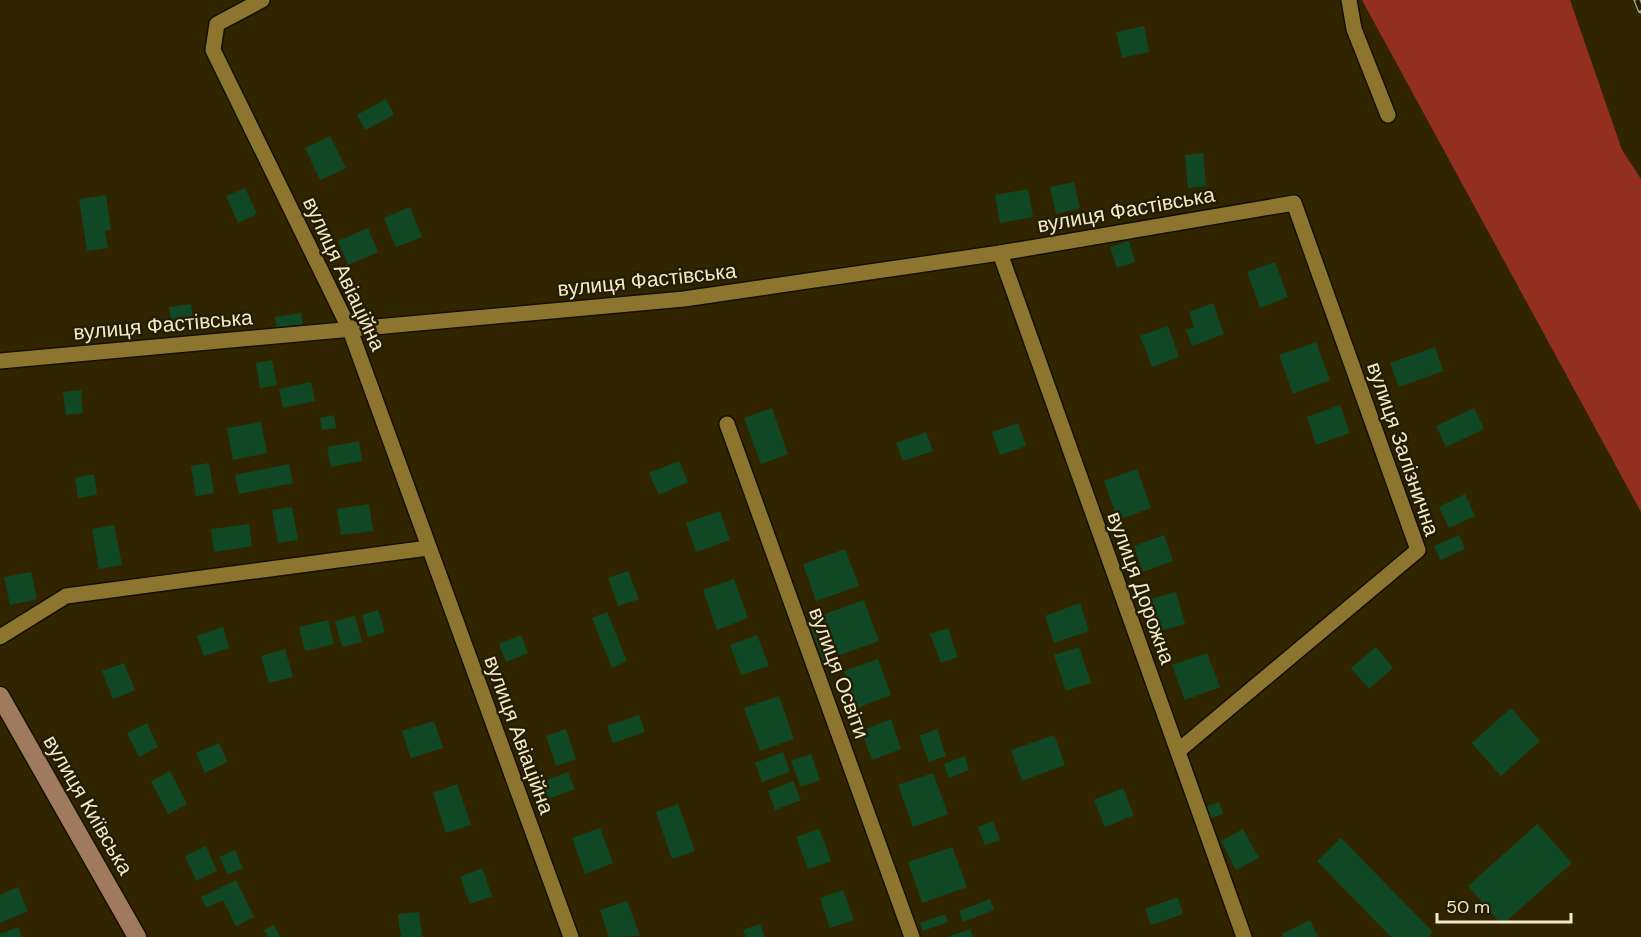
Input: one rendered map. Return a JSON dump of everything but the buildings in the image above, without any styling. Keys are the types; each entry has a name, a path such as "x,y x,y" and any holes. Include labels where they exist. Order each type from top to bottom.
{"street":[{"name":"вулиця Авіаційна","path":"262,0 217,24 213,50 350,330 571,937"},
{"path":"1348,0 1354,29 1388,115"},
{"name":"вулиця Фастівська","path":"0,361 684,299 1000,253 1294,203"},
{"name":"вулиця Залізнична","path":"1178,751 1418,550 1294,203"},
{"name":"вулиця Дорожна","path":"1000,253 1244,937"},
{"name":"вулиця Освіти","path":"727,424 912,937"},
{"path":"0,637 66,596 428,548"},
{"name":"вулиця Київська","path":"0,696 137,937"}],"shaded area":[{"path":"1362,0 1570,0 1622,150 1641,179 1641,512"}],"railway":[{"path":"1637,0 1641,10"}]}
